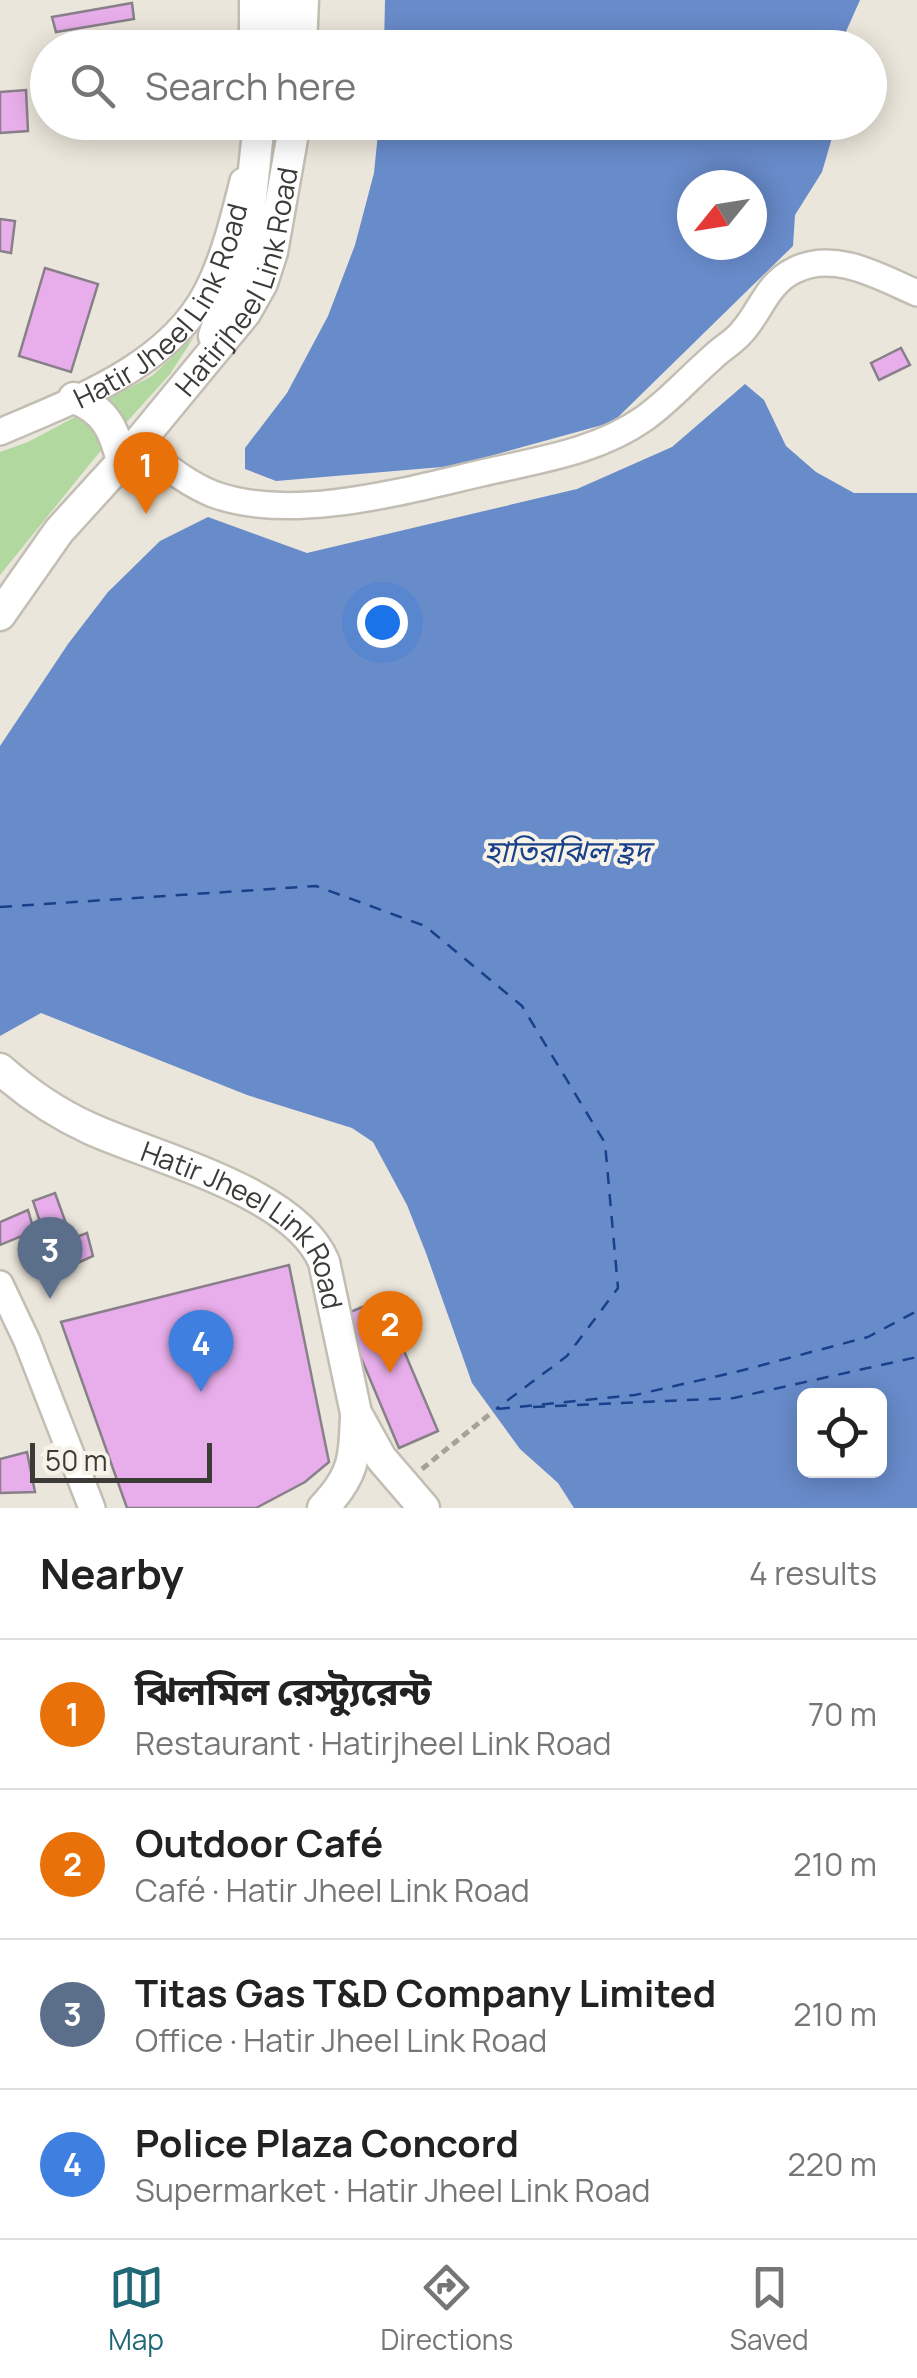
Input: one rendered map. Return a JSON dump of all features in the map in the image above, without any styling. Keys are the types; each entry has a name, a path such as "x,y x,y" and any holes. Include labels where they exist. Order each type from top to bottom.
{"main road":[{"path":"255,0 256,30"},
{"path":"275,30 279,0"},
{"path":"302,30 303,0"},
{"name":"Hatir Jheel Link Road","path":"200,371 226,308 248,236 256,140"},
{"name":"Hatirjheel Link Road","path":"0,615 59,531 200,371 245,313 268,268 282,213 292,140"},
{"path":"74,398 102,413 130,452"},
{"name":"Hatir Jheel Link Road","path":"0,1068 54,1111 225,1184 305,1230 324,1262 356,1413 382,1458 424,1508"},
{"path":"322,1508 347,1480 354,1464 356,1413"}],"street":[{"name":"Hatir Jheel Link Road","path":"0,432 128,371 152,355 194,313 224,247 253,140"},
{"path":"130,452 212,494 242,501 285,505 344,502 401,492 540,461 610,439 646,418 743,332 763,297 781,278 798,268 831,262 868,272 917,293"},
{"path":"0,1284 28,1340 92,1508"}],"path":[{"path":"404,1484 490,1414"}],"green space":[{"path":"194,337 170,374 98,454 0,575 0,452 28,442 152,376"}],"water":[{"path":"385,0 860,0 847,30 384,30"},
{"path":"377,140 831,140 822,172 795,215 793,246 613,422 454,466 276,481 245,469 245,448 287,393 328,316 355,245 374,173"},
{"name":"হাতিরঝিল হ্রদ","path":"745,384 764,400 786,446 816,472 854,493 917,493 917,1508 574,1508 558,1483 520,1449 472,1383 407,1205 373,1142 352,1128 247,1095 41,1013 0,1036 0,746 108,592 160,541 208,517 307,553 577,489 672,447"}],"building":[{"path":"132,3 134,19 55,30 52,17"},
{"path":"26,90 28,131 0,133 0,92"},
{"path":"0,219 15,221 11,253 0,251"},
{"path":"45,268 98,284 71,372 19,356"},
{"path":"901,348 910,365 879,380 871,363"},
{"path":"55,1193 68,1229 45,1237 33,1201"},
{"path":"28,1210 34,1231 0,1245 0,1222"},
{"path":"87,1233 93,1256 58,1272 50,1247"},
{"path":"289,1265 329,1462 305,1482 256,1508 127,1508 61,1322"},
{"path":"382,1299 438,1431 399,1448 343,1315"},
{"path":"27,1452 35,1492 0,1493 0,1459"}],"ferry route":[{"path":"0,907 316,886 425,926 522,1006 605,1143 618,1288 567,1356 496,1409"},
{"path":"498,1409 635,1395 736,1372 868,1337 917,1311"},
{"path":"533,1407 734,1398 917,1357"}],"place":[{"name":"ঝিলমিল রেস্ট্যুরেন্ট","path":"146,514"},
{"name":"Titas Gas T&D Company Limited","path":"50,1299"},
{"name":"Outdoor Café","path":"390,1373"},
{"name":"Police Plaza Concord","path":"201,1392"}]}
